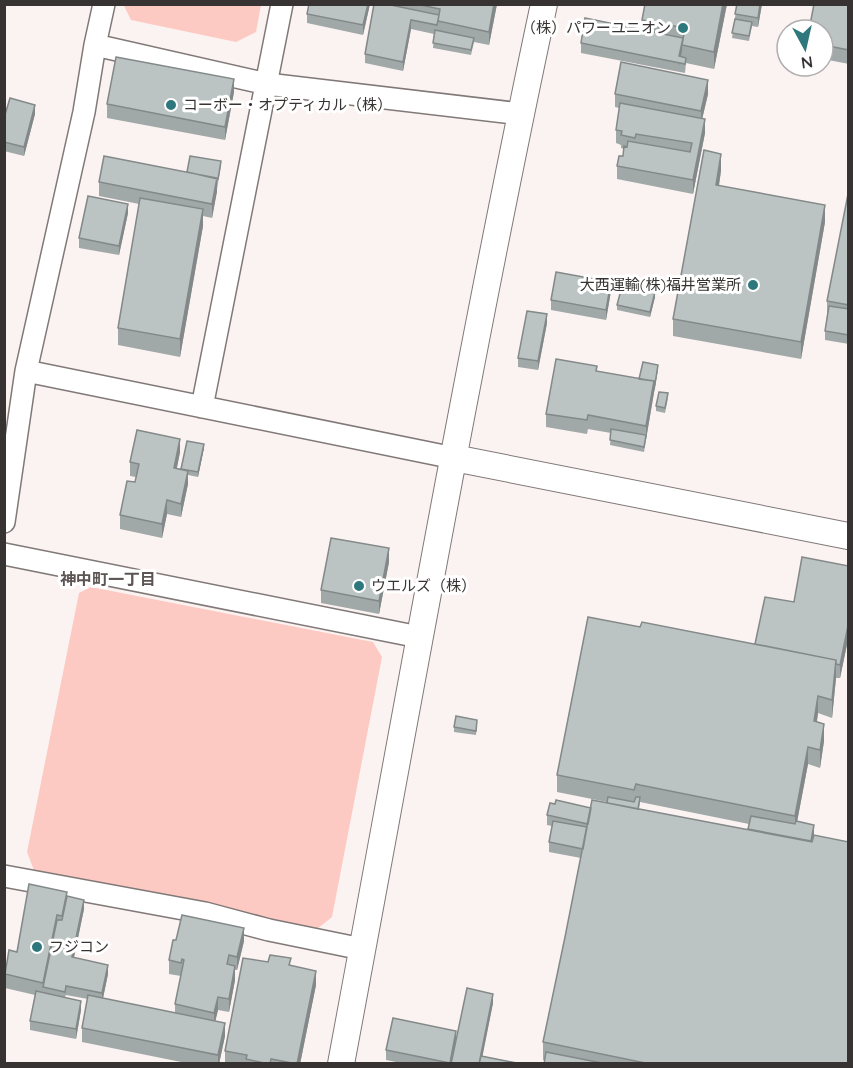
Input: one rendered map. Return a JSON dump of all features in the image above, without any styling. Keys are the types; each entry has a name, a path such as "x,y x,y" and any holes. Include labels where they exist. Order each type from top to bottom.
{"street":[{"path":"4,522 26,371 84,112 104,4"},
{"path":"202,407 282,4"},
{"path":"341,1064 419,637 544,4"},
{"path":"95,45 267,84 521,114"},
{"path":"26,371 849,536"},
{"path":"4,554 419,637"},
{"path":"4,876 205,913 269,930 362,949"}],"shaded area":[{"path":"123,4 261,5 256,32 236,42 131,20"},
{"path":"91,587 373,642 382,657 332,917 317,929 35,873 27,852 79,593"}],"building":[{"path":"309,4 368,4 363,25 307,14"},
{"path":"374,4 386,4 439,15 437,25 411,20 403,62 365,54"},
{"path":"416,4 494,4 489,32 438,21 440,9"},
{"name":"（株）パワーユニオン","path":"645,4 723,4 714,52 682,45 685,28 642,20"},
{"path":"737,4 760,4 758,18 735,14"},
{"path":"814,4 849,4 849,50 835,47 835,18 811,18"},
{"path":"585,18 683,38 679,56 686,58 685,64 581,43"},
{"path":"735,19 752,22 749,36 732,33"},
{"path":"435,30 474,38 471,50 433,43"},
{"name":"コーボー・オプティカル（株）","path":"116,57 234,79 225,127 107,104"},
{"path":"621,62 708,80 701,111 615,94"},
{"path":"10,98 35,105 24,147 4,142 4,118"},
{"path":"620,103 705,119 693,180 617,166 619,156 623,156 624,146 627,147 628,141 690,152 692,143 636,134 635,138 621,135 622,131 616,130"},
{"path":"704,150 721,154 716,185 825,205 801,342 673,319"},
{"path":"104,156 217,178 212,204 99,182"},
{"path":"190,156 221,161 218,179 187,172"},
{"path":"849,189 849,305 827,301"},
{"path":"88,196 128,204 119,246 79,238"},
{"path":"140,198 203,209 180,339 118,328"},
{"path":"556,272 611,282 606,310 551,300"},
{"path":"622,286 655,292 650,312 617,305"},
{"path":"829,306 849,309 849,335 825,331"},
{"path":"527,311 547,314 538,361 518,358"},
{"path":"556,359 597,366 596,371 654,381 646,426 588,415 587,420 546,414"},
{"path":"643,362 658,365 654,390 654,381 639,379"},
{"path":"659,392 668,393 665,408 656,406"},
{"path":"611,429 646,435 644,447 610,440"},
{"path":"137,430 180,439 174,468 188,471 181,504 167,500 162,524 120,515 127,481 135,482 139,464 130,462"},
{"path":"187,441 204,444 198,472 181,469"},
{"path":"331,538 389,548 379,601 321,590"},
{"path":"802,557 849,566 849,621 840,665 836,664 836,660 755,644 765,597 794,602"},
{"path":"588,617 640,627 642,622 836,660 832,700 818,696 814,721 824,724 820,750 808,747 795,816 636,784 634,790 557,775"},
{"path":"456,716 477,720 476,731 454,727"},
{"path":"608,797 634,802 636,797 640,797 638,809 607,803"},
{"path":"556,800 591,808 588,824 547,815 550,803 555,804"},
{"path":"592,800 812,842 814,835 849,842 849,1064 650,1064 543,1042"},
{"path":"751,816 814,825 811,841 748,829"},
{"path":"553,821 587,827 583,849 549,842"},
{"name":"フジコン","path":"29,884 67,892 62,916 57,915 43,983 5,974 9,950 17,952"},
{"path":"67,896 84,900 72,957 108,965 102,993 66,986 65,992 43,987 57,920 62,920"},
{"path":"182,915 244,928 237,957 229,955 227,964 235,966 229,999 218,997 214,1013 175,1004 184,960 182,959 181,963 169,960"},
{"path":"270,955 291,958 289,965 316,971 297,1064 271,1059 269,1064 246,1059 247,1055 225,1051 243,958 268,962"},
{"path":"467,988 493,994 479,1064 451,1064"},
{"path":"36,991 81,1001 76,1029 30,1021"},
{"path":"88,995 225,1023 218,1055 82,1028"},
{"path":"393,1018 456,1031 450,1063 386,1050"},
{"path":"546,1052 607,1064 544,1064"},
{"path":"481,1056 522,1064 479,1064"}],"place":[{"name":"（株）パワーユニオン","path":"683,28"},
{"name":"コーボー・オプティカル（株）","path":"171,105"},
{"name":"大西運輸(株)福井営業所","path":"753,285"},
{"name":"ウエルズ（株）","path":"359,586"},
{"name":"フジコン","path":"37,947"}],"district":[{"name":"神中町一丁目","path":"108,579"}]}
